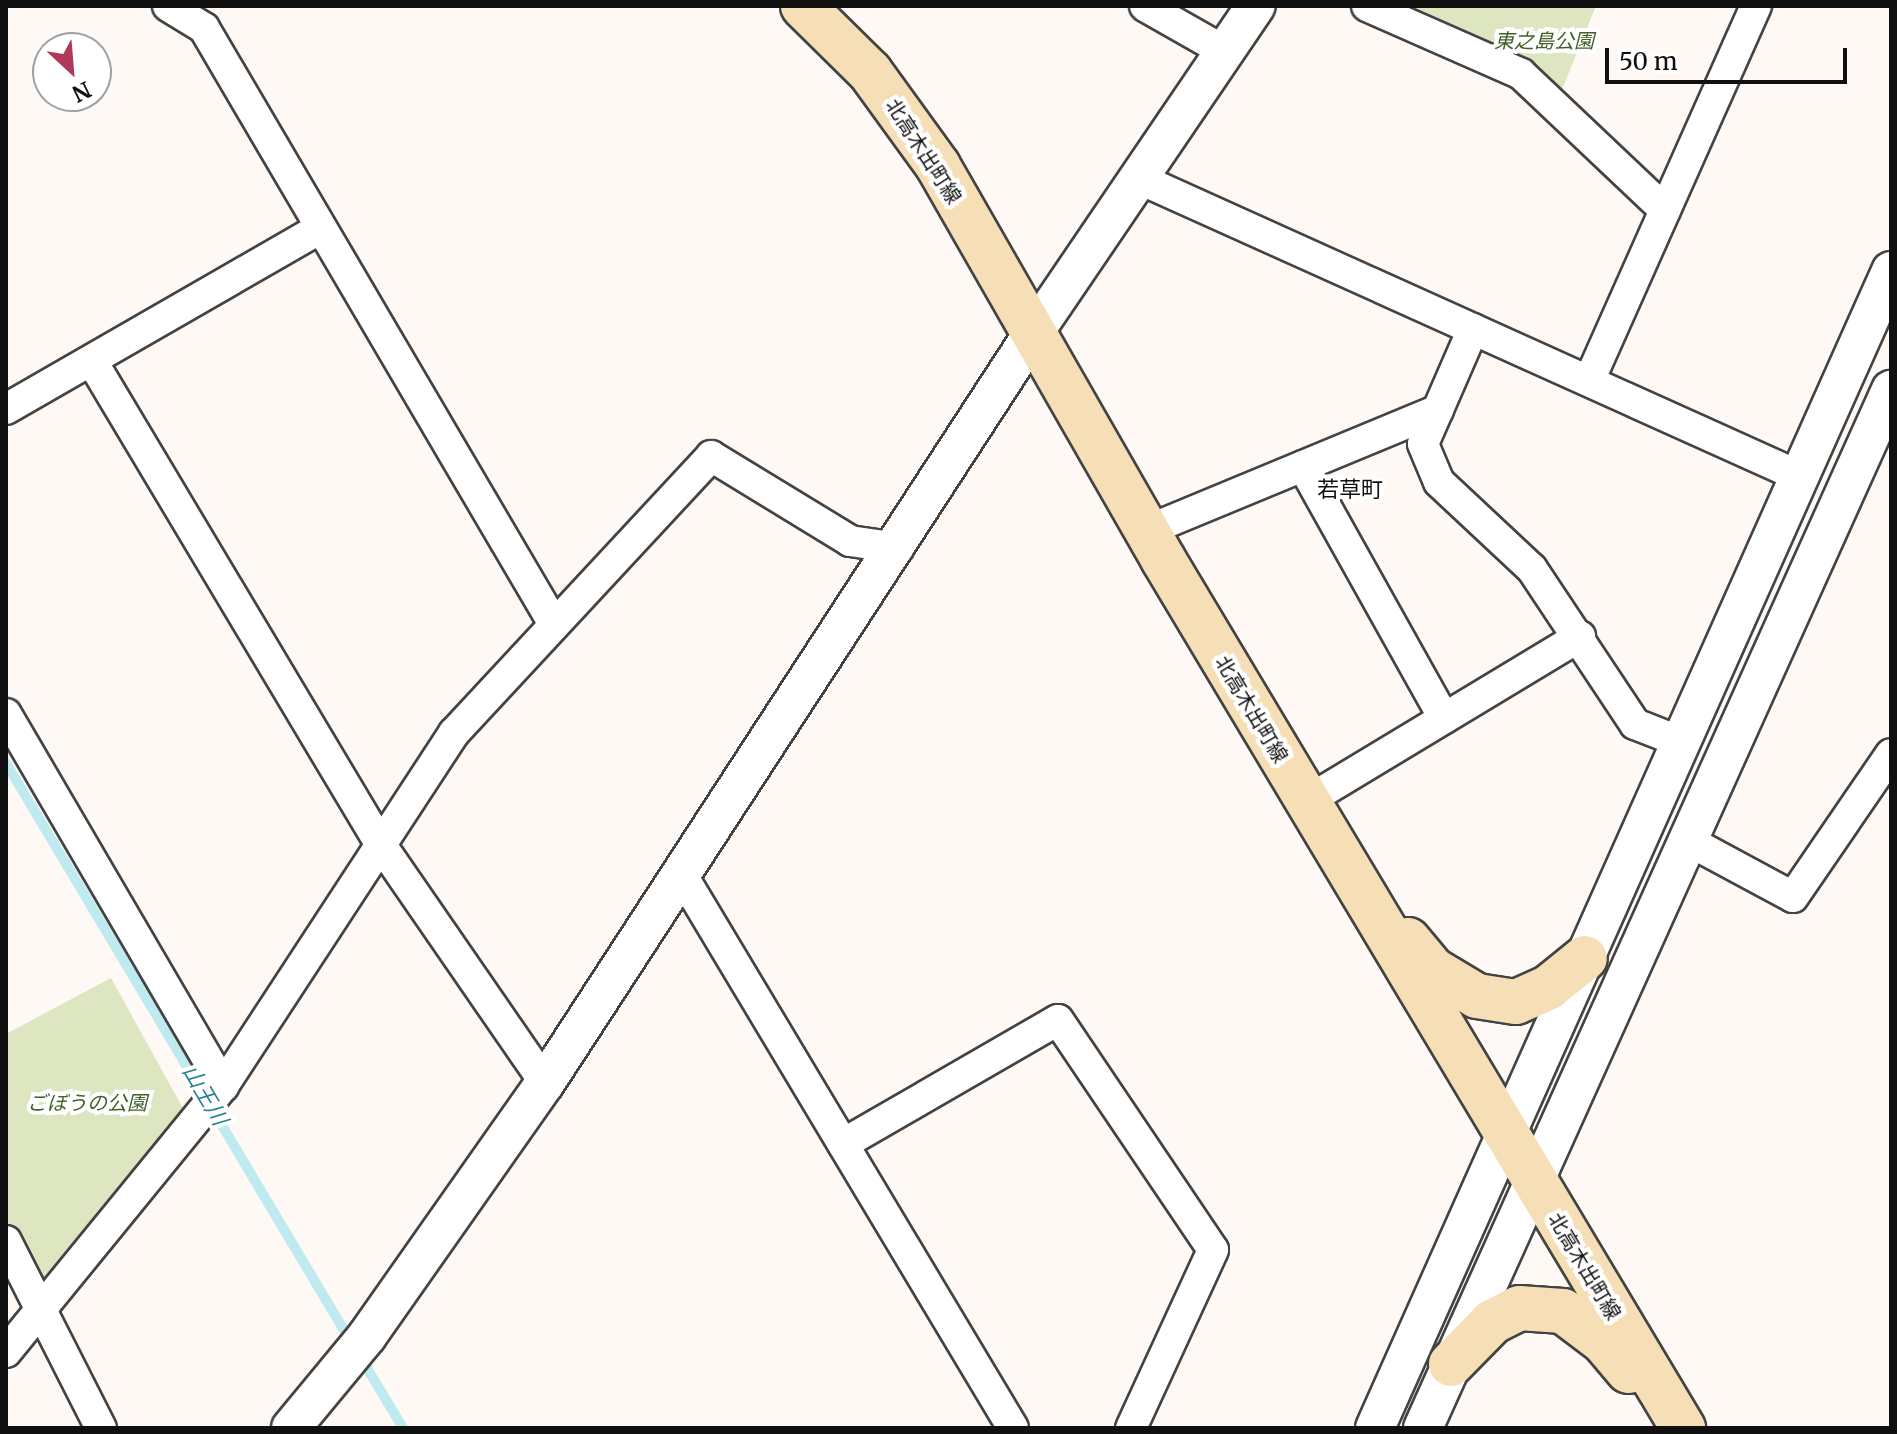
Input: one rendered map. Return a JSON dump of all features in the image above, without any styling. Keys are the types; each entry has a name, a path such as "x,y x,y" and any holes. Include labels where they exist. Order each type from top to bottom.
{"main road":[{"name":"北高木出町線","path":"803,6 870,72 938,166 1146,531 1683,1428"},
{"path":"1339,854 1432,969 1477,996 1516,1002 1549,987 1585,958"},
{"path":"1451,1364 1492,1322 1519,1308 1563,1311 1604,1342 1675,1428"}],"street":[{"path":"168,6 204,28 554,624"},
{"path":"1145,6 1226,52"},
{"path":"291,1428 367,1336 545,1083 898,548 1032,335 1256,6"},
{"path":"1367,6 1521,74 1665,210"},
{"path":"1589,381 1756,6"},
{"path":"1140,179 1799,476"},
{"path":"6,409 93,363 321,228"},
{"path":"1375,1428 1891,271"},
{"path":"1473,329 1423,444 1439,482 1532,569 1580,636 1635,724 1681,742"},
{"path":"93,363 381,845 545,1083"},
{"path":"1423,1428 1891,390"},
{"path":"1146,531 1438,410"},
{"path":"6,1352 223,1086 454,733 711,456 850,541 898,548"},
{"path":"1303,466 1444,718"},
{"path":"1307,801 1580,636"},
{"path":"6,714 223,1086"},
{"path":"1687,840 1793,897 1891,754"},
{"path":"683,877 1013,1428"},
{"path":"843,1144 1058,1020 1213,1250 1131,1428"},
{"path":"6,1241 101,1428"}],"green space":[{"name":"東之島公園","path":"1403,6 1596,6 1561,92"},
{"name":"ごぼうの公園","path":"111,978 185,1112 41,1293 6,1222 6,1034"}],"waterway":[{"name":"山王川","path":"6,763 351,1342"},
{"name":"山王川","path":"359,1355 403,1428"}],"district":[{"name":"若草町","path":"1350,490"}]}
